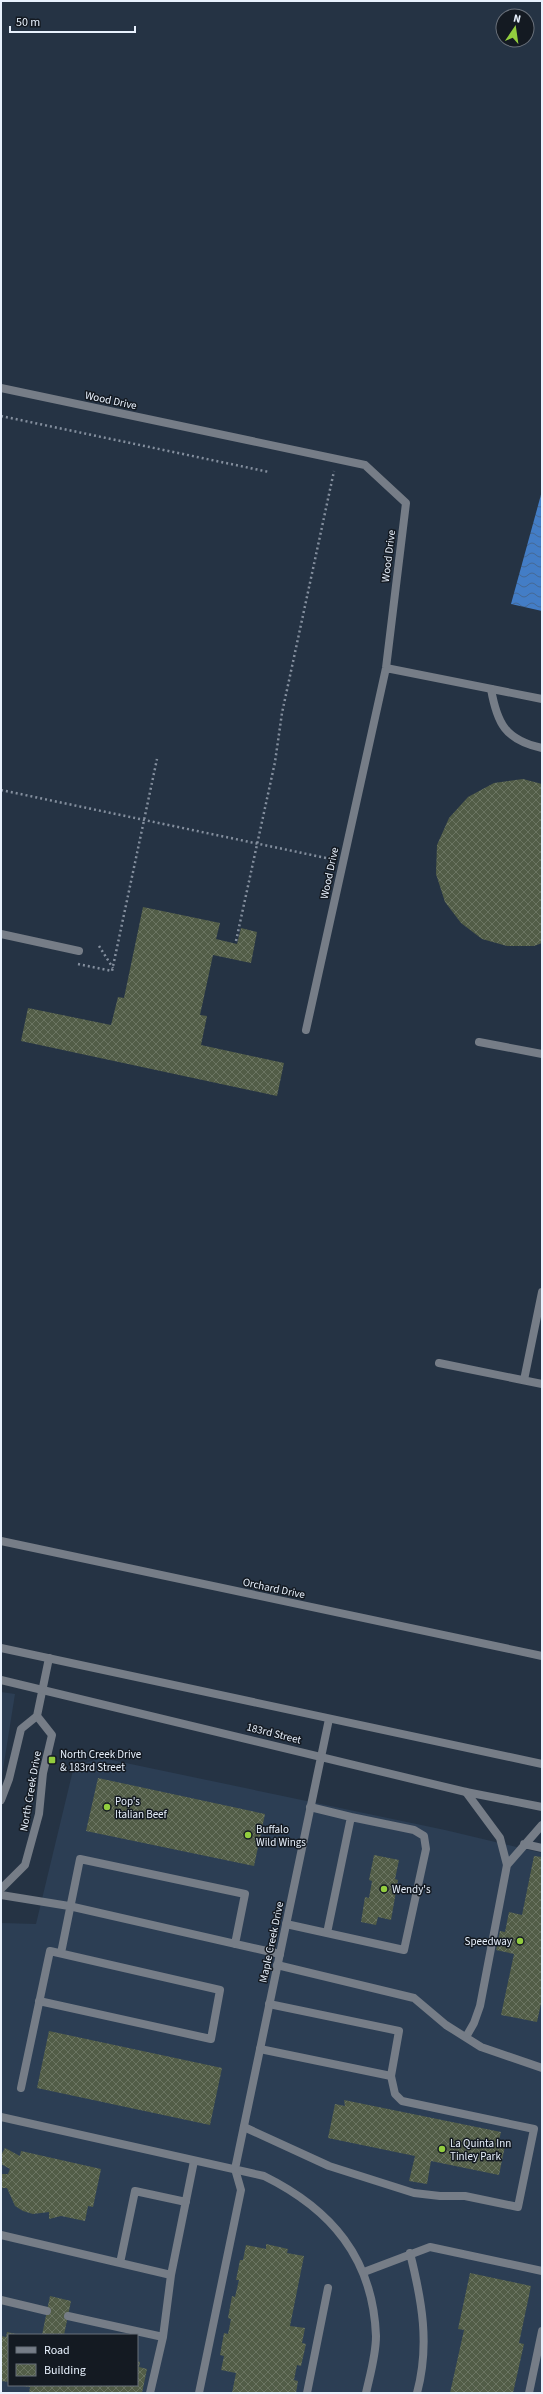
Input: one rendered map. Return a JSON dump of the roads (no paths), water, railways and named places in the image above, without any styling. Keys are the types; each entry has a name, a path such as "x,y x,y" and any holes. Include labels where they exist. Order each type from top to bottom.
{"street":[{"name":"Wood Drive","path":"1,388 365,465 406,503 386,668 306,1030"},
{"path":"386,668 542,699"},
{"path":"491,689 495,711 504,730 531,746 542,748"},
{"path":"1,934 78,951"},
{"path":"479,1042 542,1054"},
{"path":"524,1380 542,1292"},
{"path":"439,1363 542,1384"},
{"name":"Orchard Drive","path":"1,1541 542,1656"},
{"path":"1,1648 542,1764"},
{"path":"37,1716 49,1658"},
{"name":"183rd Street","path":"1,1680 321,1755 466,1792 542,1807"},
{"name":"North Creek Drive","path":"1,1800 9,1780 21,1729 37,1716 52,1734 43,1773 39,1814 25,1865 1,1888"},
{"name":"Maple Creek Drive","path":"235,2169 329,1719"},
{"path":"466,1792 500,1838 507,1865 480,2006 474,2023 466,2038"},
{"path":"286,1924 404,1950 426,1849 424,1836 414,1830 310,1807"},
{"path":"327,1933 352,1817"},
{"path":"507,1865 542,1825"},
{"path":"524,1844 542,1848"},
{"path":"61,1952 69,1906 80,1859 245,1894 235,1944"},
{"path":"1,1895 69,1906 280,1954"},
{"path":"21,2088 39,2001 50,1951 61,1952 220,1990 211,2039 39,2001"},
{"path":"277,1965 414,1998 446,2025 481,2047 542,2068"},
{"path":"244,2127 329,2166 414,2193 440,2196 465,2196 518,2207 534,2129 402,2101 395,2094 391,2076 399,2031 269,2004"},
{"path":"260,2049 391,2076"},
{"path":"1,2117 264,2176 286,2187 311,2204 347,2244 364,2272 374,2314 376,2337 366,2393"},
{"path":"150,2393 163,2337 171,2275 194,2161"},
{"path":"199,2393 241,2190 235,2169"},
{"path":"120,2263 135,2191 186,2202"},
{"path":"1,2235 171,2275"},
{"path":"364,2272 410,2253 430,2247 542,2271"},
{"path":"410,2253 421,2304 424,2332 425,2360 417,2393"},
{"path":"307,2393 328,2288"},
{"path":"1,2300 47,2311"},
{"path":"68,2316 163,2337"},
{"path":"529,2393 542,2330"}],"water":[{"path":"542,491 542,611 511,604"}],"place":[{"name":"North Creek Drive & 183rd Street","path":"52,1760"},
{"name":"Pop's Italian Beef","path":"107,1807"},
{"name":"Buffalo Wild Wings","path":"248,1835"},
{"name":"Wendy's","path":"384,1889"},
{"name":"Speedway","path":"520,1941"},
{"name":"La Quinta Inn Tinley Park","path":"442,2149"}]}
